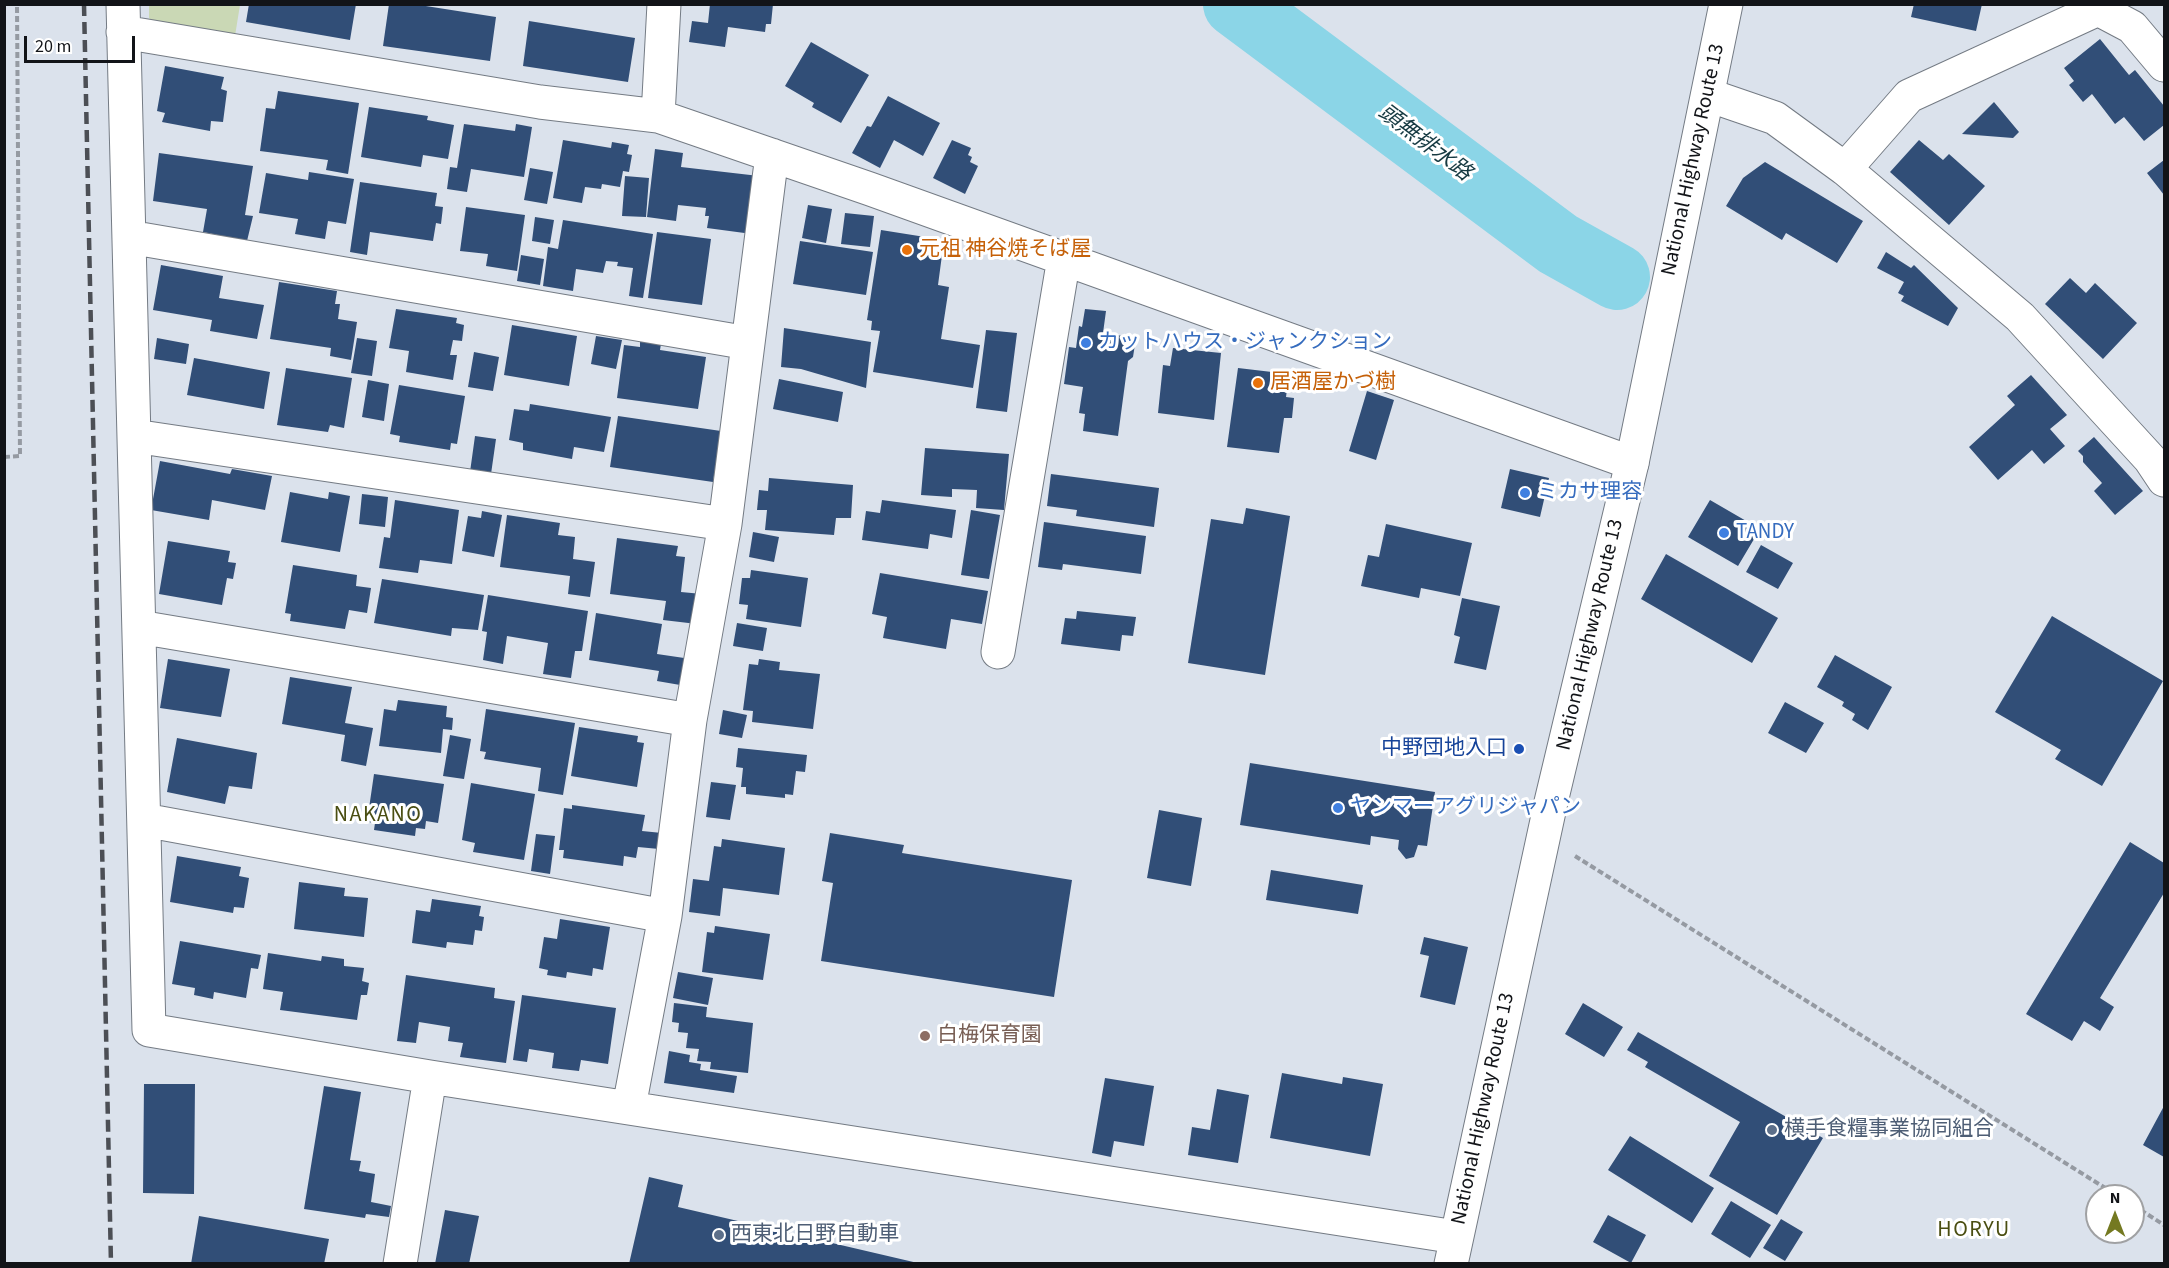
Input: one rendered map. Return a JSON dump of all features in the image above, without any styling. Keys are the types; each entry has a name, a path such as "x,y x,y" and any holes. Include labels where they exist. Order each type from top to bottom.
{"main road":[{"path":"658,116 664,4"},
{"name":"National Highway Route 13","path":"1453,1250 1544,836 1632,463 1726,4"},
{"path":"1845,169 1909,96 2098,9 2132,27 2164,65"},
{"path":"1453,1250 629,1107 430,1077 149,1030 123,18 540,102 658,116 1064,258 1632,463"},
{"path":"1708,95 1774,118 1845,169 2020,317 2150,459 2164,480"},
{"path":"629,1107 665,916 690,720 725,524 772,155"},
{"path":"129,237 748,343"},
{"path":"998,652 1064,258"},
{"path":"134,436 725,524"},
{"path":"139,627 690,720"},
{"path":"144,820 665,916"},
{"path":"400,1263 430,1077"}],"path":[{"path":"4,457 20,456 17,4"},
{"path":"1544,836 2099,1184"},
{"path":"2145,1213 2164,1225"}],"green space":[{"path":"149,5 240,5 234,42 162,28 149,18"}],"building":[{"path":"249,4 356,4 350,40 246,22"},
{"path":"389,4 413,4 496,17 490,61 383,46"},
{"path":"710,4 773,4 771,24 766,24 765,32 728,27 725,47 689,42 692,21 708,23"},
{"path":"1914,4 1982,4 1976,31 1911,17"},
{"path":"529,21 635,38 628,82 523,66"},
{"path":"2100,39 2129,75 2135,70 2164,106 2164,125 2144,141 2124,117 2115,124 2092,94 2083,102 2069,85 2074,81 2064,68"},
{"path":"811,42 869,75 841,123 812,107 814,103 785,86"},
{"path":"165,66 224,77 221,89 227,91 223,122 211,121 210,131 162,122 165,113 157,111"},
{"path":"278,91 359,103 348,174 326,170 328,160 260,151 266,108 275,109"},
{"path":"888,96 940,123 923,156 894,140 880,168 852,153 867,126 871,127"},
{"path":"1994,102 2019,132 2013,138 1962,134"},
{"path":"369,107 428,116 427,120 454,125 448,159 423,155 421,167 361,157"},
{"path":"464,124 515,131 516,124 532,127 524,177 471,169 467,192 447,189 450,167 457,168"},
{"path":"563,140 611,148 612,142 629,145 627,154 632,155 629,172 623,171 620,187 602,184 601,189 585,187 582,203 553,198"},
{"path":"952,140 971,148 968,155 972,157 970,162 978,166 965,194 933,178"},
{"path":"1919,140 1943,160 1949,154 1985,186 1949,225 1890,172"},
{"path":"655,149 683,153 681,167 759,176 752,234 707,228 709,216 705,216 706,208 678,205 676,221 647,217"},
{"path":"159,153 253,166 245,215 253,216 247,241 203,232 207,209 153,201"},
{"path":"2164,160 2164,195 2147,173"},
{"path":"1765,162 1863,221 1837,263 1786,233 1782,240 1726,206 1743,178"},
{"path":"530,168 553,172 547,204 524,200"},
{"path":"309,172 354,179 346,224 328,221 325,239 295,234 298,219 259,213 266,173 308,180"},
{"path":"625,176 649,178 646,217 622,216"},
{"path":"360,182 437,193 435,206 443,207 441,224 436,223 433,241 370,232 367,255 350,252"},
{"path":"808,205 832,209 826,243 802,238"},
{"path":"466,207 525,215 517,271 486,266 488,254 460,251"},
{"path":"845,213 874,216 870,247 841,244"},
{"path":"535,217 554,220 550,244 532,241"},
{"path":"563,220 653,234 643,298 629,296 633,268 617,266 618,262 606,261 603,273 576,269 573,291 543,286 548,247 558,249"},
{"path":"881,230 944,240 938,285 949,287 941,339 980,345 973,388 873,372 880,331 871,330 872,321 867,320"},
{"path":"657,232 711,239 702,305 648,298"},
{"path":"800,241 873,252 866,295 793,284"},
{"path":"1886,252 1911,268 1914,265 1958,308 1948,326 1901,301 1904,296 1898,293 1904,282 1877,268"},
{"path":"521,255 544,259 540,285 517,281"},
{"path":"161,265 223,276 219,298 264,305 257,339 210,331 212,320 153,310"},
{"path":"2070,278 2086,293 2095,283 2137,323 2103,359 2045,304"},
{"path":"279,282 337,291 335,304 340,304 338,319 357,322 351,360 330,356 331,348 270,339"},
{"path":"396,309 457,318 456,323 464,325 462,341 453,340 450,355 457,355 453,380 406,372 409,351 389,348"},
{"path":"1085,309 1106,311 1103,333 1136,338 1133,357 1128,361 1118,436 1083,431 1085,414 1079,413 1083,387 1064,384 1069,347 1076,348 1079,326 1082,327"},
{"path":"512,325 577,336 569,386 504,375"},
{"path":"784,328 871,342 866,388 801,369 781,367"},
{"path":"986,330 1017,333 1007,412 976,408"},
{"path":"596,336 622,340 616,369 591,364"},
{"path":"157,338 189,344 186,364 154,359"},
{"path":"357,338 377,341 372,376 351,373"},
{"path":"640,341 661,344 660,350 706,357 698,409 617,398 624,345 640,347"},
{"path":"1173,348 1221,353 1214,420 1158,413 1163,365 1170,366"},
{"path":"474,352 499,357 493,391 468,387"},
{"path":"194,358 270,372 264,409 187,395"},
{"path":"286,368 352,378 344,428 330,425 328,432 277,425"},
{"path":"1238,368 1289,374 1286,397 1294,398 1292,418 1284,418 1279,453 1227,447"},
{"path":"2031,375 2067,415 2050,429 2065,446 2044,464 2032,450 1998,480 1969,447 2015,405 2007,396"},
{"path":"779,379 843,392 838,422 773,409"},
{"path":"368,380 389,384 384,421 362,417"},
{"path":"399,385 465,396 457,444 451,443 450,450 399,442 400,436 390,434"},
{"path":"1367,391 1394,400 1376,460 1349,451"},
{"path":"530,404 611,417 604,452 574,447 572,459 523,450 523,443 509,440 514,409 529,411"},
{"path":"618,416 721,431 713,482 610,467"},
{"path":"475,436 496,439 491,474 470,472"},
{"path":"2094,437 2143,491 2115,515 2094,491 2102,483 2083,462 2083,456 2078,451"},
{"path":"925,448 1009,454 1004,510 976,508 977,490 952,489 952,497 921,495"},
{"path":"160,461 230,474 232,469 272,476 265,510 212,500 209,520 151,510"},
{"name":"ミカサ理容","path":"1510,469 1549,478 1540,517 1501,508"},
{"path":"1051,474 1159,488 1154,527 1076,516 1077,510 1047,506"},
{"path":"769,478 853,485 851,518 836,518 834,535 765,530 767,510 757,510 759,490 768,491"},
{"path":"290,492 328,499 329,492 350,496 340,552 281,542"},
{"path":"362,494 388,497 385,527 359,524"},
{"path":"395,500 459,510 452,564 420,560 418,573 379,568 384,537 390,538"},
{"path":"882,500 956,510 952,538 930,534 928,549 862,540 866,511 880,513"},
{"name":"TANDY","path":"1710,500 1760,529 1738,566 1688,537"},
{"path":"1246,508 1290,516 1265,675 1188,663 1211,519 1243,524"},
{"path":"971,510 1000,515 989,579 961,575"},
{"path":"482,511 502,515 494,557 462,551 468,516 481,518"},
{"path":"507,515 560,523 558,535 575,537 573,559 595,562 590,597 568,594 570,576 500,567"},
{"path":"1044,522 1146,536 1141,574 1063,564 1062,570 1038,567"},
{"path":"1386,524 1472,543 1460,596 1421,588 1419,598 1361,586 1368,555 1379,557"},
{"path":"753,532 779,537 774,562 749,557"},
{"path":"617,538 678,546 676,556 685,557 681,592 702,594 697,624 663,620 666,601 610,594"},
{"path":"168,541 230,551 228,562 236,563 233,579 227,578 222,605 159,594"},
{"path":"1761,545 1793,563 1778,589 1746,572"},
{"path":"1666,554 1778,618 1752,663 1641,599"},
{"path":"293,565 357,575 356,586 371,588 367,613 349,610 345,629 290,621 291,614 285,613"},
{"path":"751,570 808,578 801,627 746,619 748,605 739,604 742,578 750,578"},
{"path":"880,573 988,591 982,624 951,619 946,649 883,638 887,617 872,614"},
{"path":"382,579 484,595 478,630 452,628 451,636 374,623"},
{"path":"488,595 588,611 582,651 575,651 571,678 543,674 548,643 507,636 503,664 483,660 487,632 482,631"},
{"path":"1462,598 1500,606 1486,670 1454,663 1460,637 1454,635"},
{"path":"1077,611 1136,617 1133,636 1122,635 1120,651 1061,644 1065,618 1076,619"},
{"path":"596,613 662,624 657,654 691,659 686,686 657,681 659,671 589,660"},
{"path":"2052,616 2163,681 2102,786 2055,759 2061,750 1995,712"},
{"path":"737,623 767,628 763,651 733,646"},
{"path":"1835,655 1892,687 1868,730 1852,720 1855,714 1842,706 1844,702 1817,687"},
{"path":"168,659 230,669 221,717 160,708"},
{"path":"759,659 780,662 779,670 820,674 813,729 752,722 753,711 743,710 749,664 758,665"},
{"path":"290,677 352,687 345,723 373,728 366,766 341,761 345,735 282,724"},
{"path":"398,700 447,706 446,717 453,718 452,730 443,729 441,753 379,746 384,709 396,711"},
{"path":"1785,702 1824,723 1806,753 1768,733"},
{"path":"486,709 575,723 563,795 538,791 541,768 484,759 486,752 480,751"},
{"path":"723,710 747,715 742,738 719,734"},
{"path":"579,727 638,736 637,742 644,743 637,787 571,776"},
{"path":"450,735 471,739 464,779 443,776"},
{"path":"177,738 257,753 252,789 229,786 225,804 167,792"},
{"path":"738,748 807,755 805,772 796,771 793,795 785,794 785,798 746,794 746,787 741,787 743,768 736,767"},
{"name":"ヤンマーアグリジャパン","path":"1250,763 1435,792 1427,846 1418,845 1414,857 1406,859 1398,849 1399,840 1371,836 1370,845 1240,825"},
{"path":"374,774 444,784 438,823 426,821 425,829 416,828 415,836 374,830 375,823 367,822"},
{"path":"711,782 736,785 730,820 706,817"},
{"path":"471,783 535,794 524,860 473,852 475,843 462,840"},
{"path":"572,805 645,815 642,831 662,833 659,849 638,847 636,858 624,856 623,866 563,858 564,850 559,850 564,808 572,809"},
{"path":"1159,810 1202,818 1191,886 1147,878"},
{"path":"830,833 904,845 902,853 1072,880 1054,997 821,961 833,883 822,881"},
{"path":"536,834 555,836 550,874 531,871"},
{"path":"722,839 785,848 779,895 723,888 720,916 689,912 693,879 709,881 714,846 721,847"},
{"path":"2130,842 2164,863 2164,893 2100,998 2114,1007 2100,1031 2084,1021 2072,1041 2026,1014"},
{"path":"177,856 241,867 239,876 249,878 244,908 234,907 233,913 170,902"},
{"path":"1271,870 1363,885 1358,914 1266,900"},
{"path":"299,882 345,888 344,896 368,898 364,937 294,929"},
{"path":"432,899 481,906 479,916 484,917 482,931 475,930 473,945 447,942 446,948 412,943 416,910 430,912"},
{"path":"560,919 610,927 603,970 593,968 592,976 567,972 566,978 547,975 548,970 539,968 544,937 557,939"},
{"path":"715,926 770,934 763,980 702,972 707,932 714,933"},
{"path":"1424,937 1468,947 1455,1005 1420,997 1429,956 1420,954"},
{"path":"180,941 261,955 258,969 251,968 246,998 214,992 213,999 194,995 195,988 172,984"},
{"path":"268,953 321,961 322,956 344,959 344,966 364,968 362,981 369,983 367,995 361,995 357,1020 280,1010 283,992 263,989"},
{"path":"678,972 713,978 708,1005 673,998"},
{"path":"406,975 495,988 494,998 515,1001 506,1063 460,1057 463,1043 448,1041 450,1027 419,1022 416,1043 397,1041"},
{"path":"522,995 616,1008 608,1064 581,1060 579,1071 552,1068 554,1053 529,1049 527,1062 513,1060"},
{"path":"674,1003 707,1007 706,1017 753,1023 748,1073 710,1069 711,1062 697,1061 699,1049 686,1048 688,1033 678,1032 679,1023 672,1022"},
{"path":"1583,1003 1623,1027 1604,1057 1565,1034"},
{"name":"横手食糧事業協同組合","path":"1638,1032 1823,1138 1777,1215 1709,1176 1740,1122 1645,1067 1648,1062 1627,1050"},
{"path":"669,1051 690,1055 689,1062 701,1064 700,1070 737,1076 734,1093 664,1083"},
{"path":"1282,1073 1342,1084 1343,1077 1383,1084 1370,1156 1270,1138"},
{"path":"1105,1078 1154,1086 1144,1146 1114,1141 1111,1157 1092,1153"},
{"path":"144,1084 195,1084 194,1194 143,1193"},
{"path":"324,1086 361,1092 350,1160 361,1161 359,1171 375,1174 371,1202 391,1206 389,1217 366,1214 365,1218 304,1209"},
{"path":"1217,1089 1249,1095 1238,1163 1188,1155 1192,1127 1210,1130"},
{"path":"2164,1106 2164,1157 2143,1145"},
{"path":"1630,1136 1714,1188 1692,1223 1608,1170"},
{"name":"西東北日野自動車","path":"649,1177 683,1185 678,1207 922,1264 629,1264"},
{"path":"1731,1201 1771,1225 1750,1258 1711,1234"},
{"path":"445,1210 479,1216 469,1264 435,1264"},
{"path":"1608,1215 1646,1235 1631,1263 1593,1242"},
{"path":"199,1216 329,1239 324,1264 191,1264"},
{"path":"1781,1219 1803,1232 1785,1261 1763,1248"}],"waterway":[{"name":"頭無排水路","path":"1236,4 1558,244 1617,277"}],"railway":[{"path":"84,4 111,1264"}],"place":[{"name":"元祖 神谷焼そば屋","path":"907,250"},
{"name":"カットハウス・ジャンクション","path":"1086,343"},
{"name":"居酒屋かづ樹","path":"1258,383"},
{"name":"ミカサ理容","path":"1525,493"},
{"name":"TANDY","path":"1724,533"},
{"name":"中野団地入口","path":"1519,749"},
{"name":"ヤンマーアグリジャパン","path":"1338,808"},
{"name":"白梅保育園","path":"925,1036"},
{"name":"横手食糧事業協同組合","path":"1772,1130"},
{"name":"西東北日野自動車","path":"719,1235"}],"district":[{"name":"NAKANO","path":"378,816"},
{"name":"HORYU","path":"1974,1231"}]}
